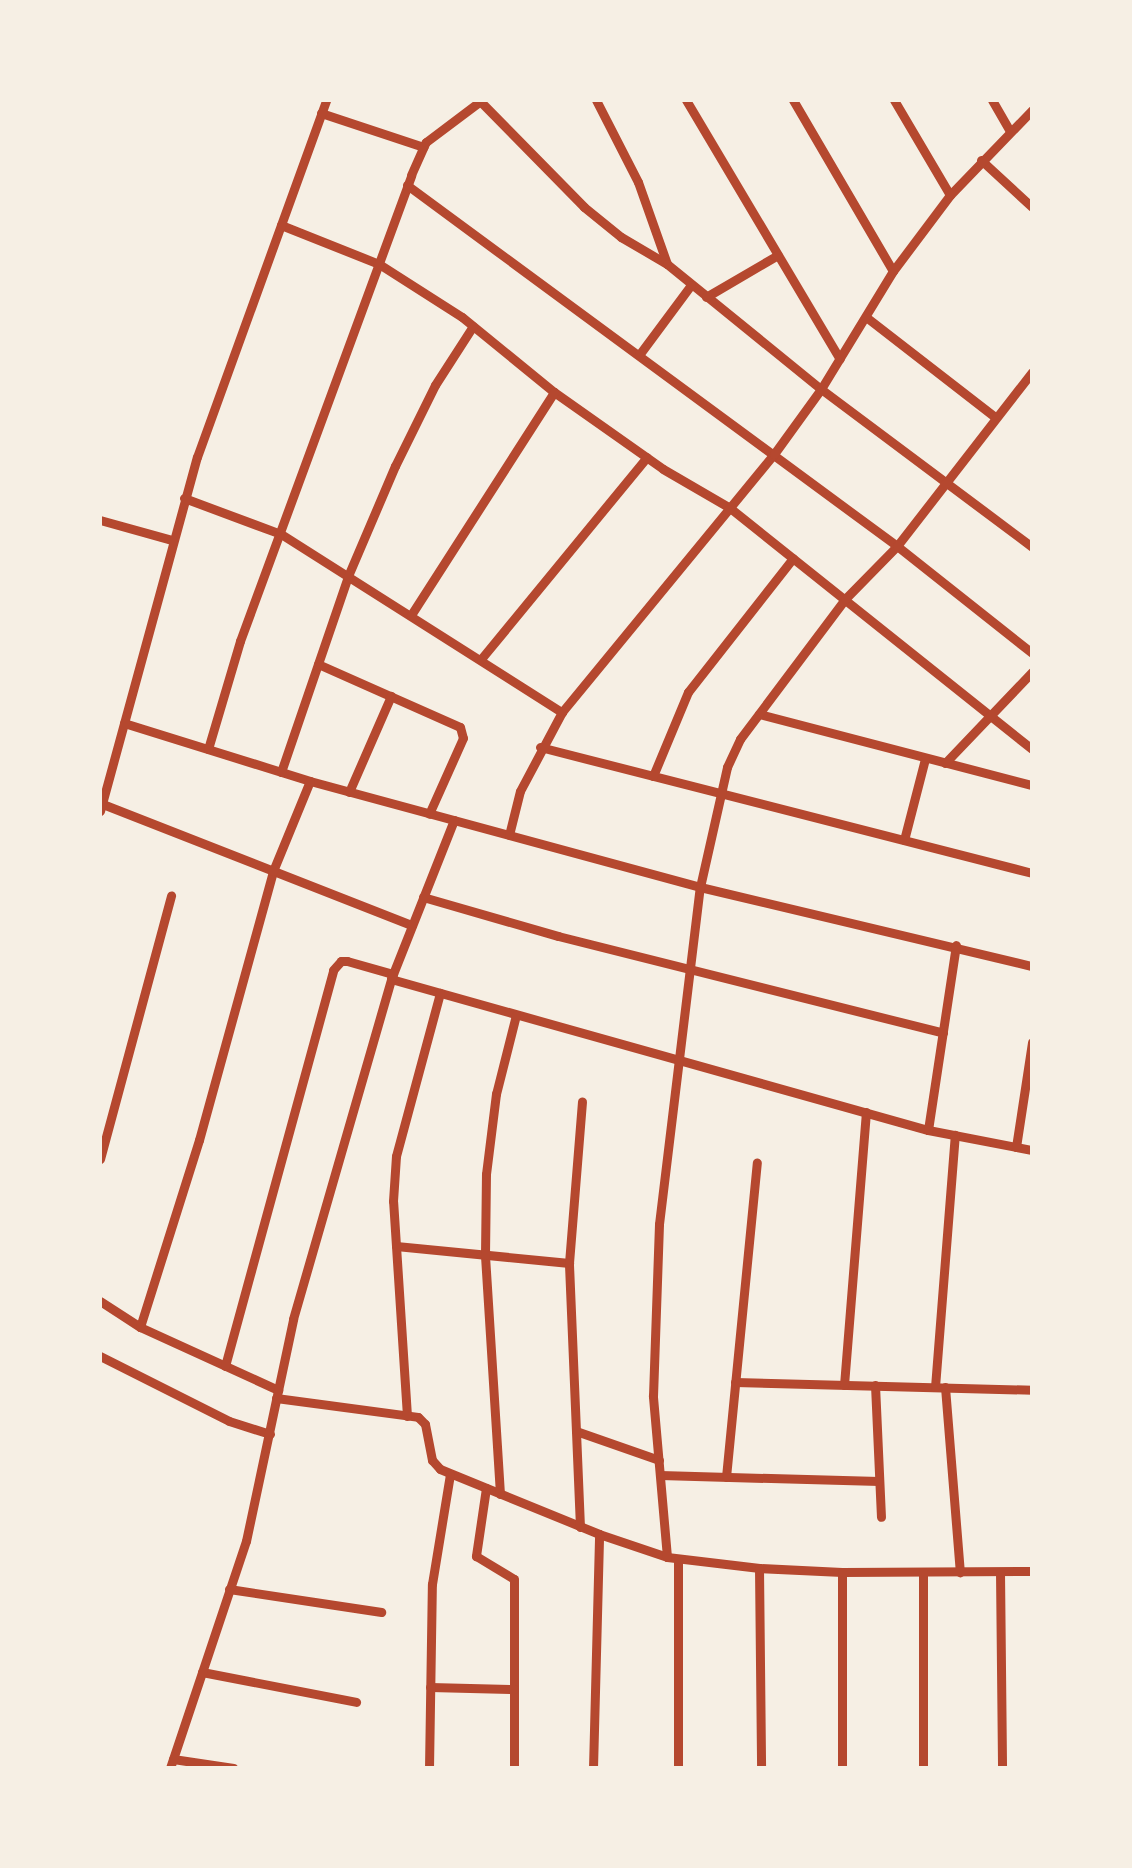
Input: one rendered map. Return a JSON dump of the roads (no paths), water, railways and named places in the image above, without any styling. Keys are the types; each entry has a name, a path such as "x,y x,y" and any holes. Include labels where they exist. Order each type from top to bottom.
{"street":[{"path":"326,100 184,498 101,806 412,926"},
{"path":"208,749 240,641 407,184 424,147 444,125 480,100 584,208 621,237 668,264 764,339 820,390 1032,548"},
{"path":"596,100 638,182 668,264"},
{"path":"686,100 840,359"},
{"path":"793,100 894,271"},
{"path":"894,100 950,195"},
{"path":"992,100 1010,130"},
{"path":"508,835 520,792 540,747 562,712 774,454 820,390 894,271 950,195 1032,110"},
{"path":"322,113 424,147"},
{"path":"981,160 1032,207"},
{"path":"407,184 897,546 1032,653"},
{"path":"281,224 379,264 473,326 554,392 646,457 730,508 1032,748"},
{"path":"706,297 778,254"},
{"path":"639,354 691,285"},
{"path":"866,317 995,417"},
{"path":"281,772 348,576 435,385 473,326"},
{"path":"667,1556 654,1396 660,1224 700,887 721,793 740,738 845,599 897,546 1032,372"},
{"path":"411,615 554,392"},
{"path":"481,659 646,457"},
{"path":"184,498 281,534 562,712"},
{"path":"100,520 172,540"},
{"path":"653,776 667,734 688,692 793,558"},
{"path":"318,664 463,732 429,814"},
{"path":"946,764 1032,672"},
{"path":"349,792 391,696"},
{"path":"758,714 1032,784"},
{"path":"124,723 310,781 700,887 1032,966"},
{"path":"540,747 1032,873"},
{"path":"904,840 925,759"},
{"path":"140,1327 199,1140 273,871 310,781"},
{"path":"233,1768 172,1763 255,1508 302,1284 392,976 454,820"},
{"path":"100,1158 171,895"},
{"path":"423,897 692,970 943,1032"},
{"path":"928,1130 956,945"},
{"path":"226,1366 336,964 348,962 516,1016 680,1058 928,1130 1032,1150"},
{"path":"407,1416 396,1246 396,1156 440,993"},
{"path":"500,1494 485,1254 486,1174 496,1094 516,1016"},
{"path":"1016,1147 1032,1042"},
{"path":"580,1527 569,1263 582,1102"},
{"path":"844,1385 866,1112"},
{"path":"955,1135 940,1387 960,1572"},
{"path":"726,1477 758,1163"},
{"path":"396,1246 569,1263"},
{"path":"100,1302 140,1327 277,1394 407,1416 425,1424 432,1460 450,1474 580,1527 667,1556 760,1568 842,1572 1032,1571"},
{"path":"100,1356 229,1421 270,1434"},
{"path":"735,1382 1032,1390"},
{"path":"874,1385 880,1517"},
{"path":"576,1432 659,1460"},
{"path":"429,1768 432,1584 450,1474"},
{"path":"660,1475 879,1481"},
{"path":"486,1488 476,1556 514,1580 514,1768"},
{"path":"592,1768 599,1534"},
{"path":"678,1559 678,1768"},
{"path":"760,1568 760,1768"},
{"path":"842,1572 842,1768"},
{"path":"922,1768 923,1572"},
{"path":"1000,1572 1002,1768"},
{"path":"229,1590 381,1612"},
{"path":"202,1672 356,1702"},
{"path":"430,1688 514,1689"}]}
